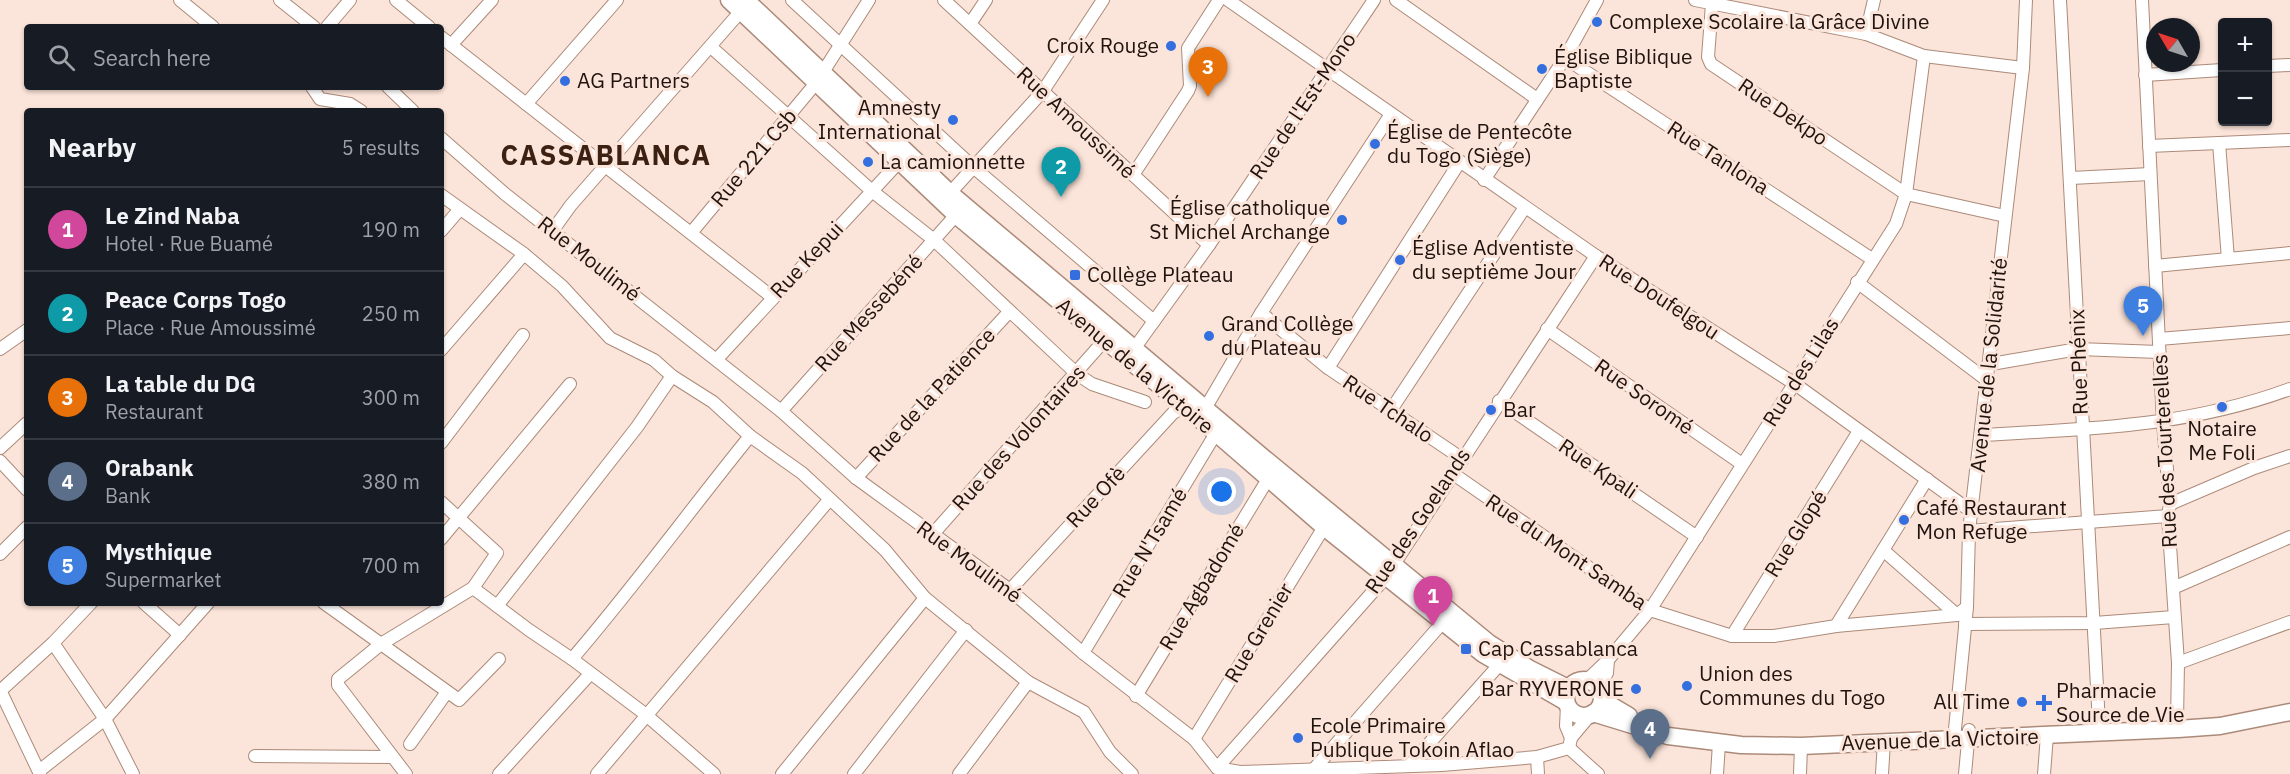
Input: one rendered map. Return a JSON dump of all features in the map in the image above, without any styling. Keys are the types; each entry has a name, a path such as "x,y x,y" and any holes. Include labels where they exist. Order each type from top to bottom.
{"highway":[{"name":"Avenue de la Victoire","path":"738,4 1109,336"},
{"name":"Avenue de la Victoire","path":"820,78 899,162 956,216 1131,354 1206,407 1264,458 1395,563 1489,643 1567,699"},
{"name":"Avenue de la Victoire","path":"1131,354 1185,406 1385,578 1499,665 1567,699"},
{"path":"1573,683 1594,699 1577,715 1567,699 1573,683"},
{"name":"Avenue de la Victoire","path":"1594,699 1630,717 1720,734 2047,735 2220,726 2290,712"},
{"name":"Avenue de la Victoire","path":"1594,699 1642,730 1719,744 1801,746 2213,718 2290,701"}],"street":[{"path":"180,0 209,24"},
{"path":"280,0 310,24"},
{"path":"330,24 350,0"},
{"path":"396,0 425,24"},
{"path":"492,0 446,41 772,297"},
{"path":"526,104 617,0"},
{"path":"792,0 972,166 1154,321"},
{"name":"Rue 221 Csb","path":"691,233 820,78 869,0"},
{"name":"Rue Amoussimé","path":"944,0 1209,245"},
{"path":"970,24 986,0"},
{"path":"950,193 972,166 1043,92 1103,0"},
{"path":"1133,175 1188,91 1190,86 1188,48 1219,0"},
{"name":"Rue Doufelgou","path":"1228,0 1596,256 1795,384 1972,512"},
{"name":"Rue de l'Est-Mono","path":"1131,354 1209,245 1374,0"},
{"path":"1396,0 1537,99"},
{"path":"1484,180 1565,58 1597,0"},
{"path":"1695,0 1866,34 1924,56 2023,69"},
{"path":"1866,34 1874,0"},
{"name":"Avenue de la Solidarité","path":"1965,774 1961,735 1961,620 1967,607 1969,531 1991,364 2005,216 2023,69 2026,0"},
{"name":"Rue Phénix","path":"2060,0 2071,178 2086,524 2099,724"},
{"name":"Rue des Tourterelles","path":"2142,0 2163,423 2178,663 2177,721"},
{"path":"553,230 711,47 738,4"},
{"name":"Rue Dekpo","path":"1712,4 1708,62 1906,194"},
{"path":"711,47 872,191 934,240 1077,374 1092,384 1145,402"},
{"name":"Rue des Lilas","path":"1594,699 1607,673 1608,660 1650,610 1896,224 1906,194 1924,56"},
{"name":"Rue Tanlona","path":"1565,58 1872,259"},
{"path":"2272,66 2290,65"},
{"path":"2145,75 2218,70"},
{"path":"314,90 320,99 350,104 356,108"},
{"path":"391,90 410,108"},
{"path":"1206,407 1261,313 1391,114"},
{"path":"2149,146 2290,140"},
{"name":"Rue Moulimé","path":"444,141 496,187 782,411 856,478 1010,590 1083,653 1194,739 1217,768"},
{"path":"2219,143 2228,259"},
{"name":"Rue Kepui","path":"717,359 899,162"},
{"path":"1328,368 1460,163"},
{"path":"2071,178 2150,174"},
{"path":"1906,194 2005,216"},
{"path":"444,197 524,254 562,286 610,338 654,360 672,376 712,402 750,436 802,473 885,550 925,598 1028,681 1084,712 1110,752 1132,774"},
{"path":"1391,410 1525,207"},
{"path":"444,228 460,209"},
{"name":"Rue Messebéné","path":"782,411 956,216"},
{"path":"2155,266 2290,253"},
{"path":"444,347 524,254"},
{"name":"Rue des Goelands","path":"1217,768 1385,578 1461,458 1596,256"},
{"path":"1857,282 1988,381"},
{"name":"Rue de la Patience","path":"856,478 1009,312"},
{"name":"Rue Tchalo","path":"1261,313 1328,368 1461,458"},
{"path":"2159,339 2290,328"},
{"name":"Rue Soromé","path":"1547,330 1742,464"},
{"path":"0,349 24,332"},
{"path":"444,439 523,335"},
{"name":"Rue des Volontaires","path":"932,535 1109,336"},
{"path":"1991,364 2078,349 2160,352"},
{"path":"497,606 637,428 672,376"},
{"path":"444,536 570,384"},
{"path":"1981,435 2163,423 2252,403 2290,389"},
{"name":"Rue Kpali","path":"1499,401 1697,537"},
{"name":"Rue Ofè","path":"1010,590 1173,413 1185,406"},
{"path":"0,447 24,426"},
{"name":"Rue Glopé","path":"1732,636 1859,431"},
{"name":"Rue N'Tsamé","path":"1083,653 1216,433"},
{"path":"572,658 629,592 681,522 750,436"},
{"path":"1969,531 2086,524 2169,510 2254,468 2290,456"},
{"path":"0,461 24,487"},
{"name":"Rue du Mont Samba","path":"1452,473 1650,610 1732,636 1774,636 1836,626 1961,620 2094,623 2174,617"},
{"name":"Rue Agbadomé","path":"1137,696 1268,479"},
{"path":"1836,626 1927,479"},
{"path":"597,774 645,714 829,500"},
{"path":"444,505 497,553 473,588 444,602"},
{"name":"Rue Grenier","path":"1194,739 1324,527"},
{"path":"0,554 24,531"},
{"path":"2173,588 2290,537"},
{"path":"1883,550 1961,620"},
{"path":"473,588 572,658 645,714 714,774"},
{"path":"782,774 925,598"},
{"path":"87,606 53,643 0,690 39,773 105,719 205,606"},
{"path":"147,606 180,635"},
{"path":"331,606 456,699 462,699 500,659"},
{"path":"406,774 338,685 338,679 342,673 381,644 438,606"},
{"path":"1314,770 1443,622"},
{"path":"2178,663 2290,622"},
{"path":"854,774 966,630"},
{"path":"53,643 105,719 133,774"},
{"path":"1400,769 1499,665"},
{"path":"500,774 590,674"},
{"path":"959,774 1028,681"},
{"path":"410,744 447,692"},
{"path":"1567,699 1566,726 1570,743 1598,774"},
{"path":"1217,768 1239,772 1442,769 1537,757 1570,743 1594,699"},
{"path":"2044,774 2047,735"},
{"path":"1882,774 1884,741"},
{"path":"1717,774 1719,744"},
{"path":"1800,774 1801,746"},
{"path":"255,756 391,757"},
{"path":"1537,757 1538,774"}],"place":[{"name":"Complexe Scolaire la Grâce Divine","path":"1597,22"},
{"name":"Croix Rouge","path":"1171,46"},
{"name":"Église Biblique Baptiste","path":"1542,69"},
{"name":"AG Partners","path":"565,81"},
{"name":"La table du DG","path":"1208,97"},
{"name":"Amnesty International","path":"953,120"},
{"name":"Église de Pentecôte du Togo (Siège)","path":"1375,144"},
{"name":"La camionnette","path":"868,162"},
{"name":"Peace Corps Togo","path":"1061,197"},
{"name":"Église catholique St Michel Archange","path":"1342,220"},
{"name":"Église Adventiste du septième Jour","path":"1400,260"},
{"name":"Collège Plateau","path":"1075,275"},
{"name":"Grand Collège du Plateau","path":"1209,336"},
{"name":"Mysthique","path":"2143,336"},
{"name":"Notaire Me Foli","path":"2222,407"},
{"name":"Bar","path":"1491,410"},
{"name":"Café Restaurant Mon Refuge","path":"1904,520"},
{"name":"Le Zind Naba","path":"1433,626"},
{"name":"Cap Cassablanca","path":"1466,649"},
{"name":"Union des Communes du Togo","path":"1687,686"},
{"name":"Bar RYVERONE","path":"1636,689"},
{"name":"All Time","path":"2022,702"},
{"name":"Pharmacie Source de Vie","path":"2044,703"},
{"name":"Ecole Primaire Publique Tokoin Aflao","path":"1298,738"},
{"name":"Orabank","path":"1650,759"}],"district":[{"name":"CASSABLANCA","path":"606,156"}]}
